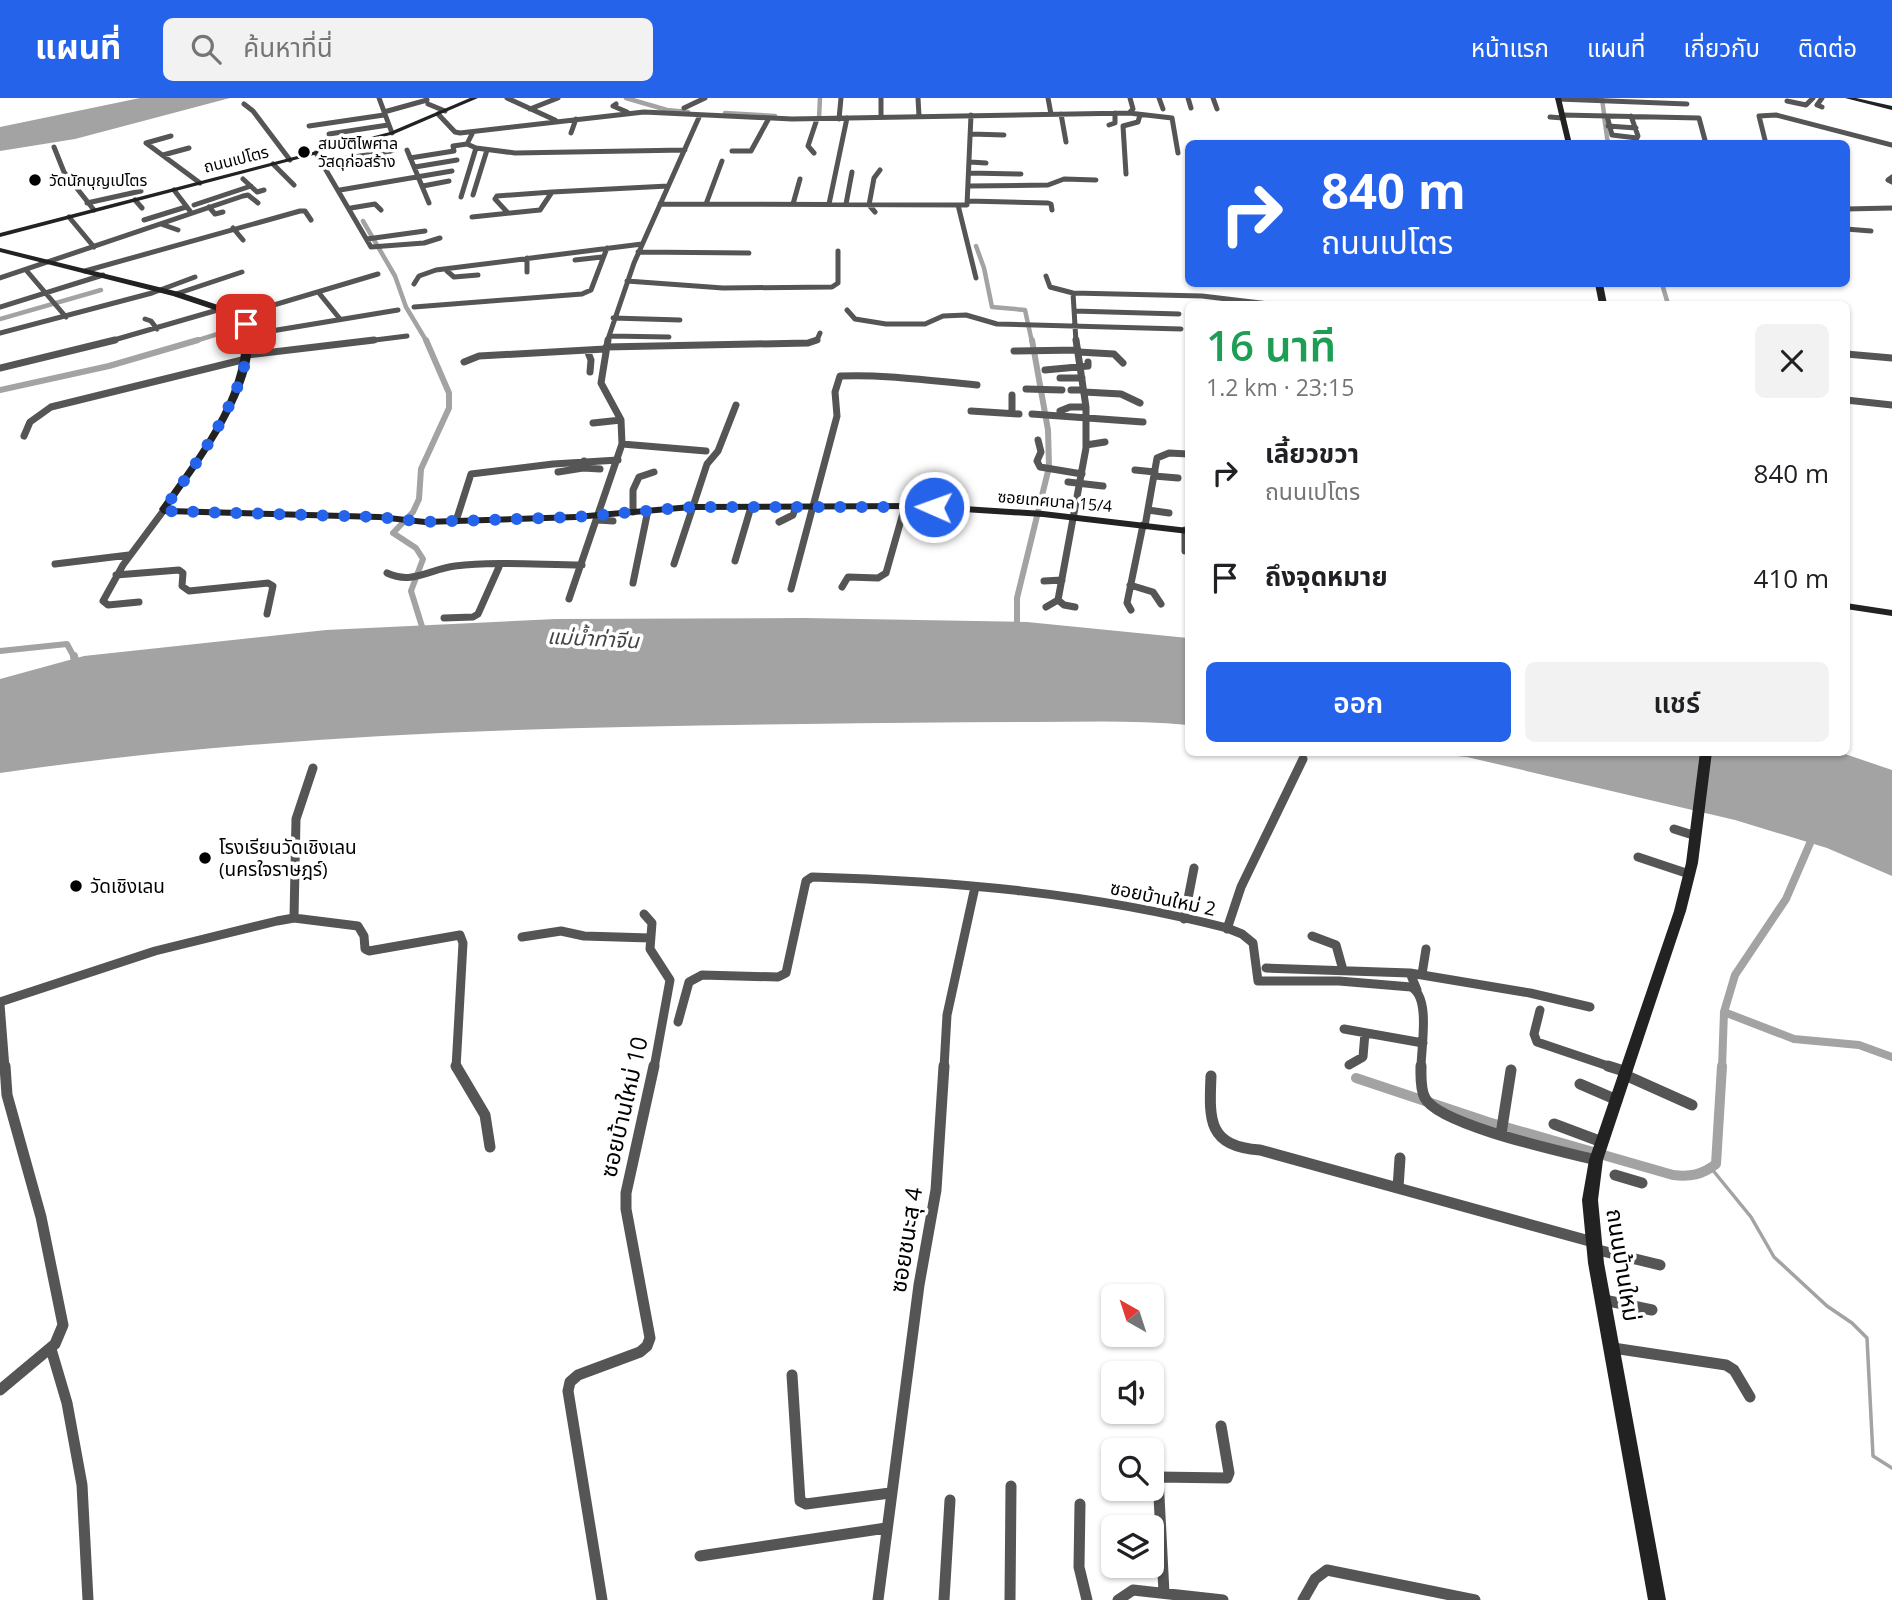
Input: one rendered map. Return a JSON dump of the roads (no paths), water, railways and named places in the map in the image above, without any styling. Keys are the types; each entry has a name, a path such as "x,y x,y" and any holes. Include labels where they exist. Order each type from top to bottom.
{"street":[{"path":"329,134 390,129 379,99 393,98"},
{"name":"ถนนเปโตร","path":"0,235 135,200 144,194 240,176 441,113 464,100 475,98"},
{"path":"507,98 557,120"},
{"path":"527,108 548,98"},
{"path":"527,108 558,98"},
{"path":"684,108 705,98"},
{"path":"839,117 841,98"},
{"path":"881,98 881,116"},
{"path":"918,98 918,119"},
{"path":"1048,98 1050,113"},
{"path":"1129,113 1133,109 1130,98"},
{"path":"1159,98 1163,109"},
{"path":"1188,98 1191,108"},
{"path":"1213,98 1217,110"},
{"path":"1787,101 1806,105 1812,98"},
{"path":"1822,98 1817,105 1822,107"},
{"path":"1848,98 1892,108"},
{"path":"1567,140 1558,117 1558,99 1638,102 1661,100 1687,104"},
{"path":"1661,100 1669,116"},
{"path":"1558,117 1625,111 1620,101"},
{"path":"1647,101 1657,115 1695,116"},
{"path":"1676,101 1683,116"},
{"path":"309,125 384,113 427,102 441,113 455,132 649,111 700,116 815,119 881,116 904,117 903,121 1050,113 1129,113 1172,118 1178,153"},
{"path":"1638,102 1651,124"},
{"path":"244,104 253,111 290,160"},
{"path":"617,104 613,106 628,113"},
{"path":"1109,125 1115,123 1115,113"},
{"path":"1604,113 1699,118 1705,140"},
{"path":"1604,113 1612,135 1637,138 1633,116"},
{"path":"1060,114 1066,142"},
{"path":"1126,174 1123,126 1138,122 1140,115"},
{"path":"1765,140 1759,117 1776,115 1892,145"},
{"path":"569,599 616,469 622,444 621,420 602,388 606,348 613,318 638,252 700,116"},
{"path":"971,116 969,186 965,204 976,278"},
{"path":"732,151 751,151 769,118"},
{"path":"829,204 847,118"},
{"path":"571,133 576,119"},
{"path":"802,148 815,119"},
{"path":"814,153 808,146 815,119"},
{"path":"1608,126 1636,128"},
{"path":"467,145 472,132"},
{"path":"971,134 1004,135"},
{"path":"171,136 146,143 200,183"},
{"path":"411,158 454,151 453,146 456,144 508,153 685,149"},
{"path":"323,162 391,151 394,150 393,146"},
{"path":"54,147 54,154 94,211"},
{"path":"163,155 189,148"},
{"path":"430,148 434,155"},
{"path":"508,153 524,148"},
{"path":"461,197 476,149"},
{"path":"407,150 429,203"},
{"path":"473,195 487,150"},
{"path":"316,153 371,239 371,247 424,243 440,238"},
{"path":"415,167 457,160"},
{"path":"700,212 722,161"},
{"path":"970,162 986,163"},
{"path":"274,164 287,181 294,185"},
{"path":"869,205 874,178 880,170"},
{"path":"340,190 452,171"},
{"path":"846,204 852,172"},
{"path":"969,173 1021,174"},
{"path":"240,176 257,192 264,190"},
{"path":"1892,177 1888,180 1892,182"},
{"path":"793,204 800,179"},
{"path":"969,186 1048,186 1064,179 1097,180"},
{"path":"423,186 449,181"},
{"path":"134,185 144,194"},
{"path":"194,205 251,186"},
{"path":"508,213 495,197 503,194 668,186"},
{"path":"174,190 192,213"},
{"path":"472,217 541,209 552,192"},
{"path":"87,203 144,194"},
{"path":"0,278 245,195 258,203"},
{"path":"135,200 142,208"},
{"path":"660,204 1048,203 1052,205 1052,210"},
{"path":"351,208 375,204 381,210"},
{"path":"722,208 733,208 737,204"},
{"path":"746,213 747,204"},
{"path":"782,213 783,204"},
{"path":"869,205 875,212"},
{"path":"923,205 924,214"},
{"path":"144,220 186,207"},
{"path":"209,207 215,214 223,212"},
{"path":"1850,209 1892,208"},
{"path":"85,271 233,228 303,211 311,220"},
{"path":"69,217 94,247"},
{"path":"161,224 178,230"},
{"path":"233,228 243,240"},
{"path":"1850,229 1871,231"},
{"path":"371,239 425,231"},
{"path":"414,284 419,276 447,270 642,244"},
{"path":"414,307 582,294 591,290 607,248"},
{"path":"0,250 176,294 221,309 237,316 246,324 247,357 217,429 164,510 129,555 103,601 104,604 139,602"},
{"path":"627,281 723,288 832,287 838,283 838,251"},
{"path":"638,252 749,253"},
{"path":"575,260 602,257"},
{"path":"527,258 527,272"},
{"path":"26,270 78,324"},
{"path":"447,270 454,276 478,275"},
{"path":"176,294 242,272"},
{"path":"237,316 378,274"},
{"path":"0,307 103,275"},
{"path":"1046,276 1050,287 1073,293 1190,296 1215,301"},
{"path":"0,334 160,290 195,277"},
{"path":"352,283 371,284"},
{"path":"319,293 340,319"},
{"path":"1046,607 1058,600 1086,446 1087,418 1074,326 1073,293"},
{"path":"1160,295 1163,305"},
{"path":"1189,301 1190,296"},
{"path":"0,368 157,329 221,309"},
{"path":"247,335 398,310"},
{"path":"847,310 855,319 886,324 925,324 943,316 955,315 972,316 994,324 1074,326 1142,332 1181,329"},
{"path":"1074,311 1179,314"},
{"path":"613,318 680,320"},
{"path":"57,319 62,329"},
{"path":"145,319 151,321 157,329"},
{"path":"464,362 480,356 606,348 808,342 817,340 820,333"},
{"path":"24,436 30,422 51,407 247,357 407,336"},
{"path":"609,336 669,337"},
{"path":"46,345 51,356"},
{"path":"587,350 591,360 590,372"},
{"path":"1014,351 1114,354 1123,363"},
{"path":"1850,354 1892,358"},
{"path":"1045,370 1080,369 1088,366 1088,362"},
{"path":"791,589 837,416 835,392 841,376 879,374 899,379 977,385"},
{"path":"1060,378 1082,378"},
{"path":"1026,389 1062,390"},
{"path":"1071,390 1121,394 1134,397 1140,402"},
{"path":"971,411 1015,413 1012,395"},
{"path":"1850,400 1892,405"},
{"path":"674,564 707,464 718,452 736,405"},
{"path":"1060,411 1070,407 1086,407"},
{"path":"1038,415 1143,422"},
{"path":"593,424 621,420"},
{"path":"1038,440 1041,452 1037,461 1046,468 1082,474"},
{"path":"1086,446 1105,442"},
{"path":"622,444 706,451"},
{"path":"1131,610 1127,603 1130,585 1157,458 1160,455 1185,454"},
{"path":"456,521 471,474 618,460"},
{"path":"586,461 600,469"},
{"path":"558,472 586,461"},
{"path":"616,469 621,472 618,479"},
{"path":"1135,470 1178,478"},
{"path":"633,512 633,490 639,477 654,472"},
{"path":"1068,482 1104,486"},
{"path":"779,522 793,515 796,506"},
{"path":"842,587 848,577 878,578 886,573 905,506"},
{"name":"ซอยเทศบาล 15/4","path":"164,510 456,521 599,518 648,510 691,507 905,506 1043,514 1185,531"},
{"path":"735,561 751,507"},
{"path":"634,583 648,510"},
{"path":"1148,510 1169,513"},
{"path":"599,518 613,521"},
{"path":"55,564 129,555"},
{"path":"387,573 400,579 424,576 449,566 499,568 582,565"},
{"path":"444,618 473,617 478,614 499,568"},
{"path":"116,575 179,570 183,573 182,586 189,591 268,583 273,586 274,591 267,614"},
{"path":"1044,581 1062,580"},
{"path":"1130,585 1151,590 1158,596 1161,604"},
{"path":"1058,600 1064,605 1075,607"},
{"path":"1850,607 1892,613"},
{"path":"1674,829 1697,829 1706,756"},
{"path":"1227,929 1241,887 1303,759"},
{"path":"294,918 296,819 313,768"},
{"name":"ถนนบ้านใหม่","path":"1657,1600 1594,1245 1590,1200 1603,1169 1602,1142 1681,911 1697,829"},
{"path":"1638,857 1689,874"},
{"path":"1184,919 1194,867"},
{"name":"ซอยบ้านใหม่ 2","path":"678,1022 692,978 702,975 778,977 786,973 799,905 809,878 872,879 1083,899 1227,929 1251,941 1257,951 1254,972 1258,981 1339,981 1404,985 1416,990"},
{"name":"ซอยชนะสุ 4","path":"878,1600 919,1285 936,1190 947,1015 975,887"},
{"name":"ซอยบ้านใหม่ 10","path":"602,1600 568,1391 570,1382 578,1375 612,1365 640,1352 647,1346 650,1338 626,1209 626,1193 661,1035 670,980 652,955 652,923 644,914"},
{"path":"0,1390 51,1349 60,1337 63,1325 41,1217 7,1095 0,1003 155,951 294,918 358,926 364,936 365,949 369,951 453,935 461,936 456,1068 482,1105 490,1131 490,1147"},
{"path":"522,937 561,930 584,936 650,938"},
{"path":"1312,936 1336,945 1343,970"},
{"path":"1422,974 1426,949"},
{"path":"1266,968 1422,974 1530,993 1590,1007"},
{"path":"1409,973 1423,1001 1422,1088 1429,1106 1441,1114 1642,1183"},
{"path":"1540,1010 1534,1034 1537,1042 1626,1073 1692,1105"},
{"path":"1344,1028 1423,1043"},
{"path":"1349,1065 1363,1057 1365,1032"},
{"path":"1501,1134 1511,1070"},
{"path":"1211,1076 1210,1106 1218,1133 1225,1143 1398,1188 1660,1265"},
{"path":"1580,1084 1617,1100"},
{"path":"1554,1124 1602,1142"},
{"path":"1398,1188 1400,1158"},
{"path":"1604,1300 1652,1310"},
{"path":"1613,1348 1726,1365 1734,1370 1750,1397"},
{"path":"51,1349 66,1403 82,1485 88,1600"},
{"path":"792,1375 800,1502 806,1504 890,1493"},
{"path":"1164,1593 1158,1477 1227,1478 1229,1473 1221,1426"},
{"path":"1010,1600 1011,1486"},
{"path":"944,1600 950,1500"},
{"path":"1080,1504 1079,1567 1087,1600"},
{"path":"700,1556 886,1528"},
{"path":"1303,1600 1318,1575 1334,1570 1475,1600"},
{"path":"1118,1600 1133,1590 1223,1600"}],"water":[{"path":"140,98 230,98 75,139 0,151 0,127"},
{"name":"แม่น้ำท่าจีน","path":"805,618 1027,622 1185,638 1185,725 1149,722 948,722 704,725 402,735 201,749 0,773 0,679 84,656 326,630 556,619"},
{"path":"1456,756 1850,756 1892,770 1892,876 1827,848 1735,820"}],"waterway":[{"path":"626,98 667,110 688,112"},
{"path":"819,118 820,98"},
{"path":"1602,98 1604,114"},
{"path":"725,113 775,116"},
{"path":"1604,116 1607,140"},
{"path":"363,221 395,276 406,307 427,341"},
{"path":"976,246 984,268 992,307 1025,310 1032,342"},
{"path":"1663,287 1667,301"},
{"path":"0,319 101,290"},
{"path":"192,342 221,333"},
{"path":"0,390 109,366 198,340"},
{"path":"1017,630 1017,598 1049,467 1048,430 1032,340"},
{"path":"424,633 411,591 423,559 416,548 393,533 413,512 419,499 421,469 449,408 449,393 427,341"},
{"path":"0,651 67,644 74,657"},
{"path":"74,656 76,668"},
{"path":"1724,1012 1735,975 1786,899 1814,834"},
{"path":"1722,1068 1724,1012"},
{"path":"1724,1012 1794,1039 1859,1045 1892,1057"},
{"path":"1356,1078 1488,1122 1673,1175 1685,1176 1701,1173 1716,1164 1722,1066"},
{"path":"1711,1168 1751,1217 1774,1257 1827,1306 1852,1323 1867,1338 1873,1456 1892,1468"}],"place":[{"name":"สมบัติไพศาล วัสดุก่อสร้าง","path":"304,152"},
{"name":"วัดนักบุญเปโตร","path":"35,180"},
{"name":"โรงเรียนวัดเชิงเลน (นครใจราษฎร์)","path":"205,858"},
{"name":"วัดเชิงเลน","path":"76,886"}]}
